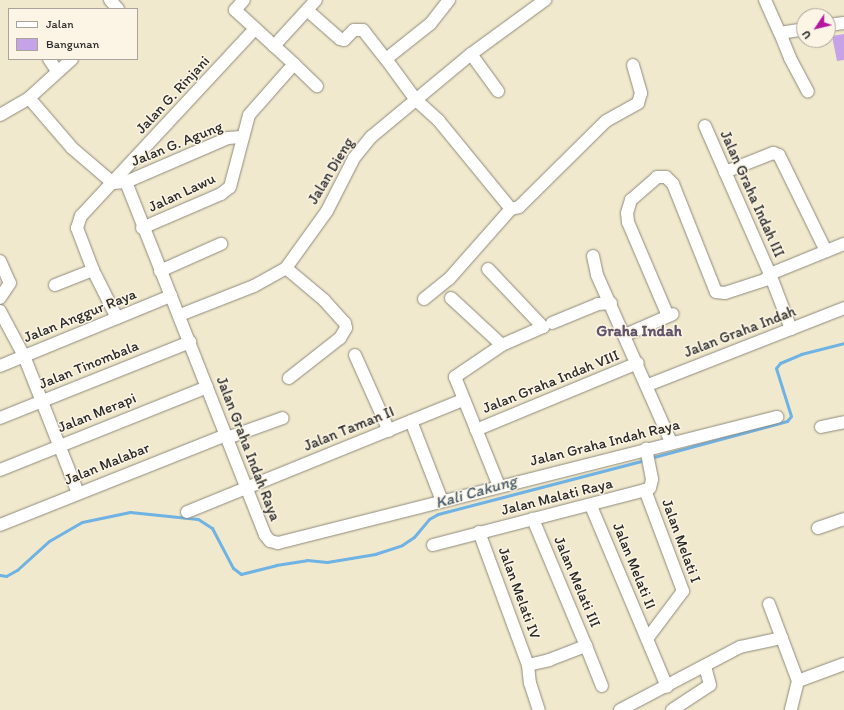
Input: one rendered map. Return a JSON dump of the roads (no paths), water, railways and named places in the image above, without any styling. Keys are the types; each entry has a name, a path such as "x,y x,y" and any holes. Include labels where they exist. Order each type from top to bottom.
{"street":[{"path":"110,0 117,8"},
{"path":"244,0 235,10 317,86"},
{"path":"274,46 316,0"},
{"path":"386,59 430,24 449,0"},
{"name":"Jalan Dieng","path":"180,315 254,286 286,268 327,212 358,153 371,137 471,54 545,0"},
{"path":"765,0 790,58 808,92"},
{"path":"307,10 340,39 344,40 354,30 363,30 416,100 439,121 511,209"},
{"name":"Jalan G. Rinjani","path":"117,318 93,270 77,228 81,216 119,183 255,29"},
{"path":"780,33 796,30"},
{"path":"471,54 498,91"},
{"path":"50,60 57,71"},
{"path":"0,115 29,98 71,60"},
{"name":"Jalan Lawu","path":"142,228 226,191 232,183 242,137 249,115 294,64"},
{"path":"424,299 449,279 511,209 519,207 606,120 638,103 641,93 633,65"},
{"path":"29,98 72,148 119,183"},
{"name":"Jalan Graha Indah III","path":"705,126 770,274 791,329"},
{"name":"Jalan G. Agung","path":"119,183 228,138 242,137"},
{"path":"725,172 773,152 779,155 826,251"},
{"path":"625,335 671,315 628,222 627,213 631,200 657,177 666,177 673,184 716,292 725,293 765,280 770,274 844,244"},
{"name":"Jalan Graha Indah Raya","path":"119,183 142,228 180,315 265,535 270,541 278,543 499,486 647,453 671,442 777,417"},
{"path":"160,272 221,244"},
{"path":"593,256 597,275 648,385 671,442"},
{"path":"0,261 10,283 0,298"},
{"path":"286,268 324,300 345,323 346,328 340,338 289,378"},
{"path":"488,269 548,325"},
{"path":"55,285 93,270"},
{"name":"Jalan Anggur Raya","path":"0,366 171,296"},
{"path":"451,298 502,345"},
{"path":"499,486 455,377 502,345 598,304 611,303"},
{"name":"Jalan Graha Indah","path":"648,385 844,308"},
{"path":"0,311 24,356 78,493"},
{"name":"Jalan Tinombala","path":"0,418 190,342"},
{"path":"355,355 389,431"},
{"name":"Jalan Graha Indah VIII","path":"476,430 638,363"},
{"name":"Jalan Merapi","path":"0,470 207,387"},
{"name":"Jalan Taman II","path":"187,512 463,400"},
{"name":"Jalan Malabar","path":"0,525 78,493 227,437 283,418"},
{"path":"411,420 442,501"},
{"path":"821,427 844,422"},
{"path":"645,490 650,488 652,479 647,453"},
{"name":"Jalan Malati Raya","path":"433,545 479,532 591,506 645,490"},
{"name":"Jalan Melati I","path":"645,490 683,591 646,638"},
{"name":"Jalan Melati II","path":"591,506 667,687"},
{"name":"Jalan Melati III","path":"528,665 549,660 586,646 533,519"},
{"path":"818,528 844,519"},
{"name":"Jalan Melati IV","path":"479,532 528,665 530,683 539,710"},
{"path":"769,604 798,681 791,710"},
{"path":"620,710 667,687 740,647 782,638"},
{"path":"586,646 602,686"},
{"path":"798,681 844,664"},
{"path":"672,710 710,685 705,666"}],"waterway":[{"name":"Kali Cakung","path":"650,458 787,421 791,416 776,368 780,363 801,354 844,343"},
{"name":"Kali Cakung","path":"0,575 6,576 17,570 49,541 82,522 130,512 198,519 212,528 233,568 241,574 276,565 307,560 327,562 375,554 402,545 414,537 429,519 438,514 645,460"}],"district":[{"name":"Graha Indah","path":"639,331"}]}
